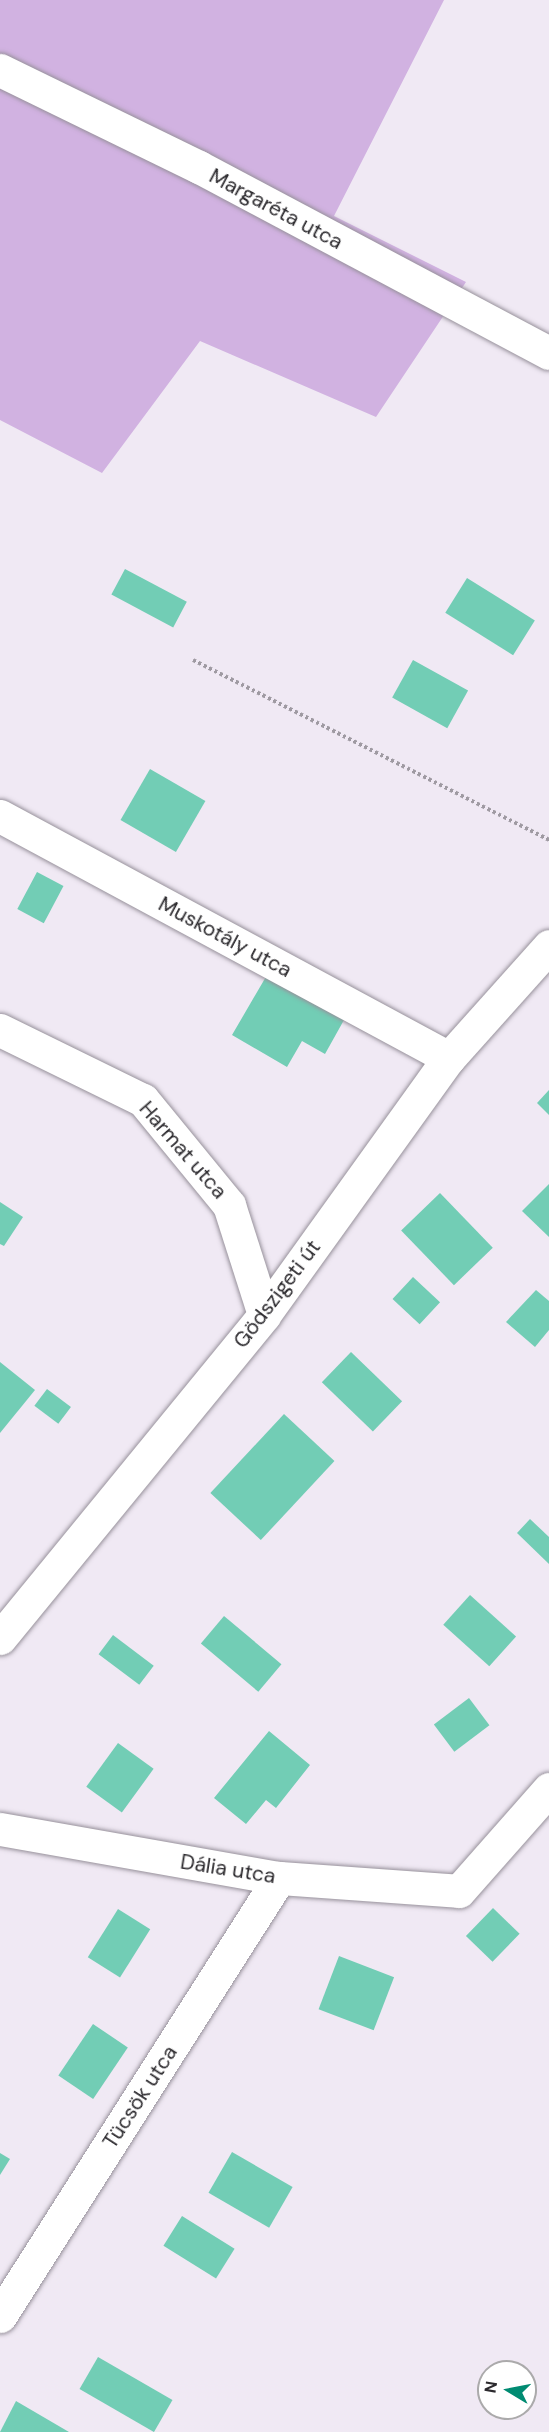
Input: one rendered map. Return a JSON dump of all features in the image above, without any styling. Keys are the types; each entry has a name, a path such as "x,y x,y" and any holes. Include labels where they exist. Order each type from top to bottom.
{"street":[{"name":"Margaréta utca","path":"0,70 199,167 549,353"},
{"name":"Muskotály utca","path":"0,816 449,1058"},
{"name":"Gödszigeti út","path":"0,1638 264,1315 449,1058 549,946"},
{"name":"Harmat utca","path":"0,1030 143,1100 229,1205 264,1315"},
{"name":"Dália utca","path":"0,1829 279,1878 459,1891 549,1789"},
{"name":"Tücsök utca","path":"0,2316 279,1878"}],"path":[{"path":"193,660 549,840"}],"shaded area":[{"path":"0,0 444,0 334,216 466,282 376,417 200,341 102,473 0,420"}],"building":[{"path":"125,569 187,602 173,627 111,595"},
{"path":"467,578 535,620 513,655 445,613"},
{"path":"413,660 468,691 447,728 392,698"},
{"path":"150,769 205,801 176,852 120,820"},
{"path":"37,872 63,886 44,923 17,909"},
{"path":"267,975 344,1020 325,1054 302,1041 287,1067 232,1035"},
{"path":"549,1090 549,1115 537,1103"},
{"path":"549,1184 549,1237 522,1211"},
{"path":"440,1193 493,1248 454,1285 401,1231"},
{"path":"0,1202 23,1217 4,1246 0,1244"},
{"path":"413,1277 440,1302 420,1324 393,1299"},
{"path":"536,1290 549,1301 549,1330 535,1347 506,1322"},
{"path":"351,1352 402,1401 373,1432 322,1382"},
{"path":"0,1362 35,1390 0,1433"},
{"path":"47,1389 71,1407 58,1424 34,1406"},
{"path":"284,1414 334,1461 261,1540 210,1493"},
{"path":"530,1519 549,1537 549,1564 517,1533"},
{"path":"470,1595 516,1636 489,1666 443,1625"},
{"path":"224,1616 281,1664 258,1692 201,1644"},
{"path":"113,1635 154,1666 139,1685 99,1654"},
{"path":"469,1698 489,1725 454,1752 434,1724"},
{"path":"269,1731 310,1765 276,1808 266,1800 246,1824 214,1798"},
{"path":"118,1743 154,1769 122,1813 86,1787"},
{"path":"493,1908 520,1934 493,1962 466,1936"},
{"path":"118,1909 150,1929 120,1977 88,1957"},
{"path":"339,1956 394,1977 374,2030 319,2009"},
{"path":"93,2024 128,2047 93,2099 58,2075"},
{"path":"232,2152 293,2187 269,2228 209,2193"},
{"path":"0,2153 10,2159 0,2175"},
{"path":"182,2216 235,2249 216,2279 163,2246"},
{"path":"98,2357 172,2400 154,2432 80,2389"},
{"path":"16,2401 69,2432 0,2432"}]}
